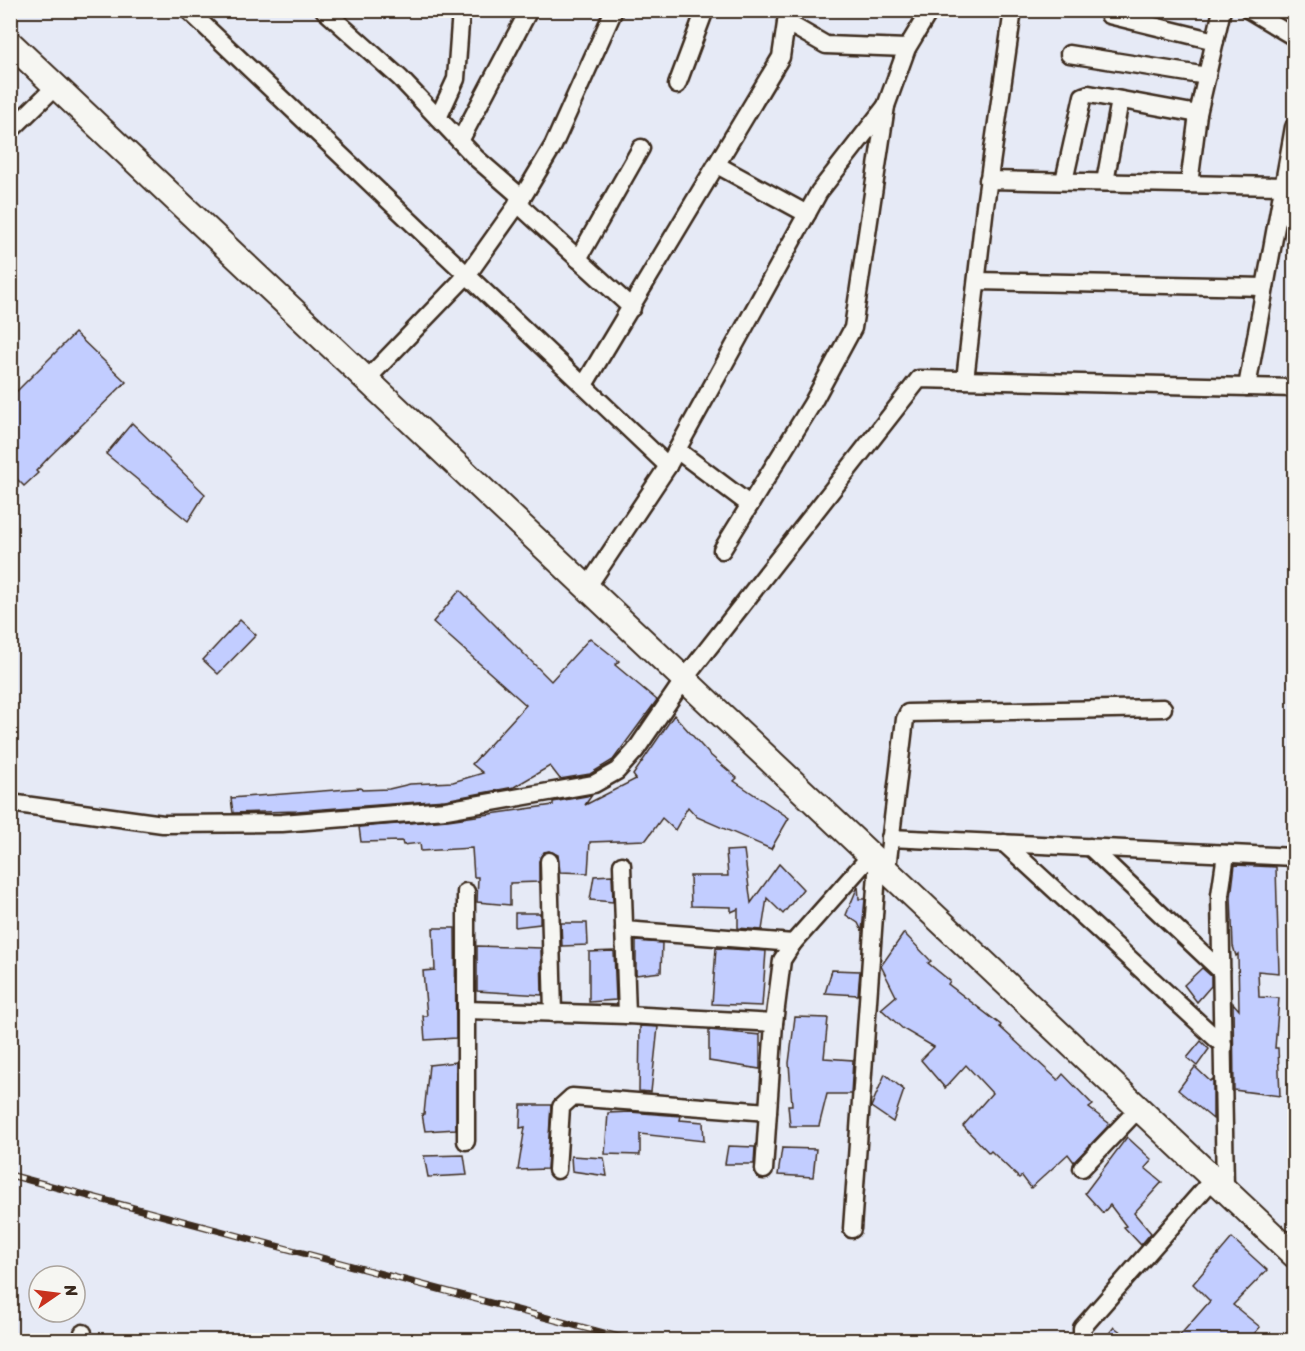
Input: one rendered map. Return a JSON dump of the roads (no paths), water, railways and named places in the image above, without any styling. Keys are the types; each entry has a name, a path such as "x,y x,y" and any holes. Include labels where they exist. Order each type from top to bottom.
{"highway":[{"path":"10,43 879,860 1294,1255"}],"street":[{"path":"188,10 668,466"},
{"path":"324,10 400,78 578,259 632,308"},
{"path":"438,118 456,79 461,10"},
{"path":"460,141 529,10"},
{"path":"368,378 468,274 520,201 553,146 614,10"},
{"path":"677,85 705,10"},
{"path":"722,550 812,404 853,328 886,106 908,48 930,10"},
{"path":"965,380 988,180 1013,10"},
{"path":"1189,184 1198,114 1222,10"},
{"path":"1249,10 1294,37"},
{"path":"1109,15 1215,41"},
{"path":"584,385 781,57 787,16 826,45 908,48"},
{"path":"1069,54 1207,76"},
{"path":"13,123 57,85"},
{"path":"1064,181 1081,99 1089,94 1198,114"},
{"path":"1105,182 1120,100"},
{"path":"588,586 668,466 819,192 886,106"},
{"path":"1247,387 1294,127"},
{"path":"578,259 641,148"},
{"path":"717,165 807,214"},
{"path":"988,180 1283,186"},
{"path":"977,281 1265,287"},
{"path":"10,803 163,824 282,823 446,810 594,784 617,771 635,751 685,678 919,379 1294,388"},
{"path":"677,450 750,505"},
{"path":"764,1170 779,970 793,943 879,860 890,838 905,719 908,713 1163,708"},
{"path":"890,838 1294,857"},
{"path":"1004,843 1223,1045"},
{"path":"1090,847 1221,971"},
{"path":"1082,1341 1082,1328 1220,1183 1223,1045 1220,886 1226,854"},
{"path":"852,1229 879,860"},
{"path":"549,861 553,1013"},
{"path":"622,865 627,1015"},
{"path":"466,892 466,1141"},
{"path":"624,930 793,943"},
{"path":"466,1010 774,1023"},
{"path":"557,1170 561,1107 572,1098 768,1112"},
{"path":"1082,1168 1140,1107"}],"railway":[{"path":"10,1175 630,1340"}]}
